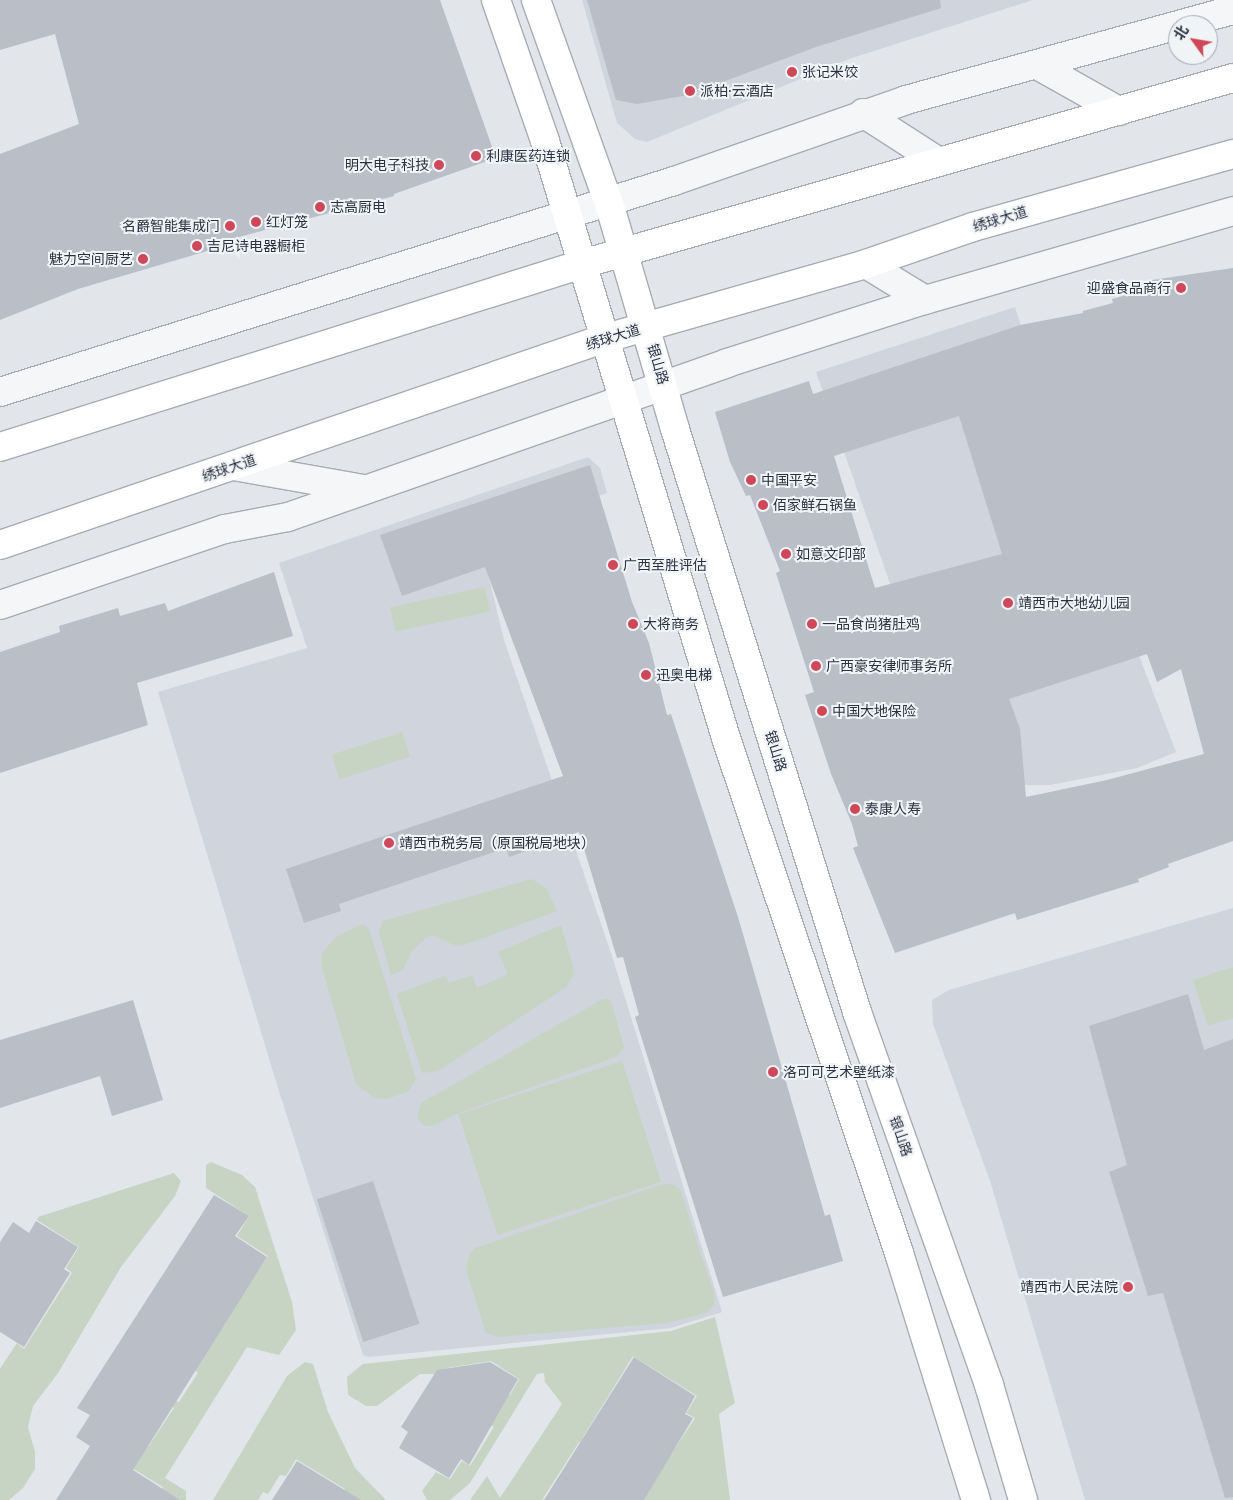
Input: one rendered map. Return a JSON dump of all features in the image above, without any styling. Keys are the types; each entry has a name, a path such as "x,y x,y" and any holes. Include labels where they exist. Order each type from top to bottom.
{"main road":[{"path":"496,0 545,141 621,401 639,446 726,738 900,1253 976,1500"},
{"name":"银山路","path":"536,0 606,200 647,326 857,1012 989,1385 1024,1500"},
{"path":"0,448 582,264 1233,78"},
{"name":"绣球大道","path":"0,545 603,339 866,264 982,224 1233,154"}],"street":[{"path":"0,392 606,200 674,181 863,113 1233,10"},
{"path":"1037,64 1119,111"},
{"path":"863,113 939,162"},
{"path":"0,606 225,529 288,517 665,386 925,300 1233,212"},
{"path":"866,264 925,300"},
{"path":"233,466 366,490"}],"shaded area":[{"name":"派柏·云酒店","path":"582,0 1033,0 849,59 647,142 635,139 617,123"},
{"name":"靖西市大地幼儿园","path":"1015,307 1061,453 1176,752 1137,768 1050,785 1000,785 957,775 816,372"},
{"name":"靖西市税务局（原国税局地块）","path":"588,457 600,468 607,493 479,537 504,640 613,959 722,1312 671,1328 368,1357 363,1355 278,1088 158,692 307,648 279,563"},
{"name":"靖西市人民法院","path":"1233,908 1233,1500 1085,1500 990,1181 933,1024 932,1000 949,990"}],"green space":[{"path":"485,587 490,611 395,632 390,607"},
{"path":"402,732 410,757 340,780 332,755"},
{"path":"532,879 547,889 557,911 464,945 456,946 433,935 426,938 412,951 403,970 391,975 379,933 383,921"},
{"path":"362,924 369,929 416,1079 409,1091 387,1099 374,1098 356,1084 322,968 322,953 336,937"},
{"path":"561,925 574,974 565,988 438,1071 422,1073 397,994 445,976 449,983 472,975 477,988 508,974 498,952"},
{"path":"1233,967 1233,1018 1208,1026 1193,980"},
{"path":"603,999 609,999 612,1004 624,1047 616,1057 456,1114 435,1125 426,1127 417,1118 421,1103"},
{"path":"622,1061 661,1182 498,1235 458,1114"},
{"path":"211,1162 242,1175 255,1187 292,1302 296,1330 279,1355 247,1347 165,1478 186,1491 186,1500 156,1500 163,1487 127,1465 141,1443 148,1447 174,1408 169,1404 173,1399 179,1402 198,1373 191,1367 239,1291 244,1293 268,1256 237,1236 249,1216 206,1188 206,1165"},
{"path":"174,1173 181,1181 175,1196 121,1267 58,1373 33,1406 28,1427 35,1452 35,1469 23,1488 9,1500 0,1500 0,1369 17,1343 24,1349 72,1273 66,1268 79,1247 37,1220 38,1217"},
{"path":"671,1184 680,1189 714,1294 714,1305 706,1313 667,1323 499,1337 486,1333 466,1270 469,1255 475,1248 660,1185"},
{"path":"715,1317 735,1403 719,1414 730,1500 641,1500 695,1418 686,1413 697,1396 633,1356 583,1437 603,1451 599,1456 579,1442 542,1500 470,1500 487,1476 500,1498 562,1404 545,1382 544,1373 537,1374 470,1483 450,1500 427,1500 422,1491 436,1472 450,1479 462,1461 470,1466 494,1427 485,1421 504,1391 510,1395 519,1379 491,1361 447,1368 440,1378 433,1374 420,1374 377,1406 366,1406 348,1395 347,1377 363,1364 671,1331"},
{"path":"305,1362 313,1364 328,1412 355,1468 386,1500 338,1500 345,1489 296,1459 286,1476 280,1475 268,1494 263,1492 258,1500 213,1500 287,1376"}],"building":[{"path":"0,0 440,0 496,158 394,194 394,196 212,244 214,249 78,289 0,320 0,154 79,124 55,34 0,50"},
{"name":"派柏·云酒店","path":"587,0 940,0 941,8 816,47 688,95 637,104 616,100"},
{"path":"1233,268 1233,841 1168,864 1169,867 1138,879 1139,882 1017,920 1015,913 895,953 853,848 858,846 852,824 831,774 805,695 814,692 776,573 780,571 750,495 746,496 730,462 715,412 809,381 813,394 1020,325 1083,313 1083,311 1113,303 1112,299 1137,292 1135,286 1152,280","holes":["959,416 1002,554 875,588 834,456","1147,654 1157,682 1181,669 1204,754 1107,780 1026,797 1020,729 1009,699"]},
{"path":"590,465 632,602 649,643 667,715 671,714 738,917 825,1216 830,1214 843,1261 723,1297 635,1017 639,1015 623,957 617,958 579,832 509,857 506,848 339,904 341,911 304,923 286,869 563,776 485,567 402,596 380,535"},
{"path":"274,572 293,636 137,683 148,725 0,773 0,652 60,632 59,626 118,608 120,616 165,603 168,611"},
{"path":"1188,994 1204,1050 1233,1039 1233,1497 1225,1498 1163,1293 1148,1296 1109,1172 1127,1165 1089,1026"},
{"path":"133,1000 163,1100 112,1116 100,1076 0,1108 0,1040"},
{"path":"373,1181 419,1324 363,1342 317,1199"},
{"path":"214,1195 249,1216 235,1236 267,1257 133,1470 180,1500 56,1500 90,1446 76,1437 90,1415 77,1408"},
{"path":"36,1221 78,1247 64,1269 70,1273 24,1347 0,1332 0,1242 13,1222 29,1233"},
{"path":"634,1357 695,1396 685,1414 693,1418 644,1500 544,1500"},
{"path":"490,1362 518,1379 469,1465 461,1459 449,1478 399,1448 408,1432 401,1427 437,1370"},
{"path":"297,1461 361,1500 272,1500"}],"place":[{"name":"张记米饺","path":"792,72"},
{"name":"派柏·云酒店","path":"690,91"},
{"name":"利康医药连锁","path":"476,156"},
{"name":"明大电子科技","path":"439,165"},
{"name":"志高厨电","path":"320,207"},
{"name":"红灯笼","path":"256,222"},
{"name":"名爵智能集成门","path":"230,226"},
{"name":"吉尼诗电器橱柜","path":"197,246"},
{"name":"魅力空间厨艺","path":"143,259"},
{"name":"迎盛食品商行","path":"1181,288"},
{"name":"中国平安","path":"751,480"},
{"name":"佰家鲜石锅鱼","path":"763,505"},
{"name":"如意文印部","path":"786,554"},
{"name":"广西至胜评估","path":"613,565"},
{"name":"靖西市大地幼儿园","path":"1008,603"},
{"name":"大将商务","path":"633,624"},
{"name":"一品食尚猪肚鸡","path":"812,624"},
{"name":"广西豪安律师事务所","path":"816,666"},
{"name":"迅奥电梯","path":"646,675"},
{"name":"中国大地保险","path":"822,711"},
{"name":"泰康人寿","path":"855,809"},
{"name":"靖西市税务局（原国税局地块）","path":"389,843"},
{"name":"洛可可艺术壁纸漆","path":"773,1072"},
{"name":"靖西市人民法院","path":"1128,1287"}]}
